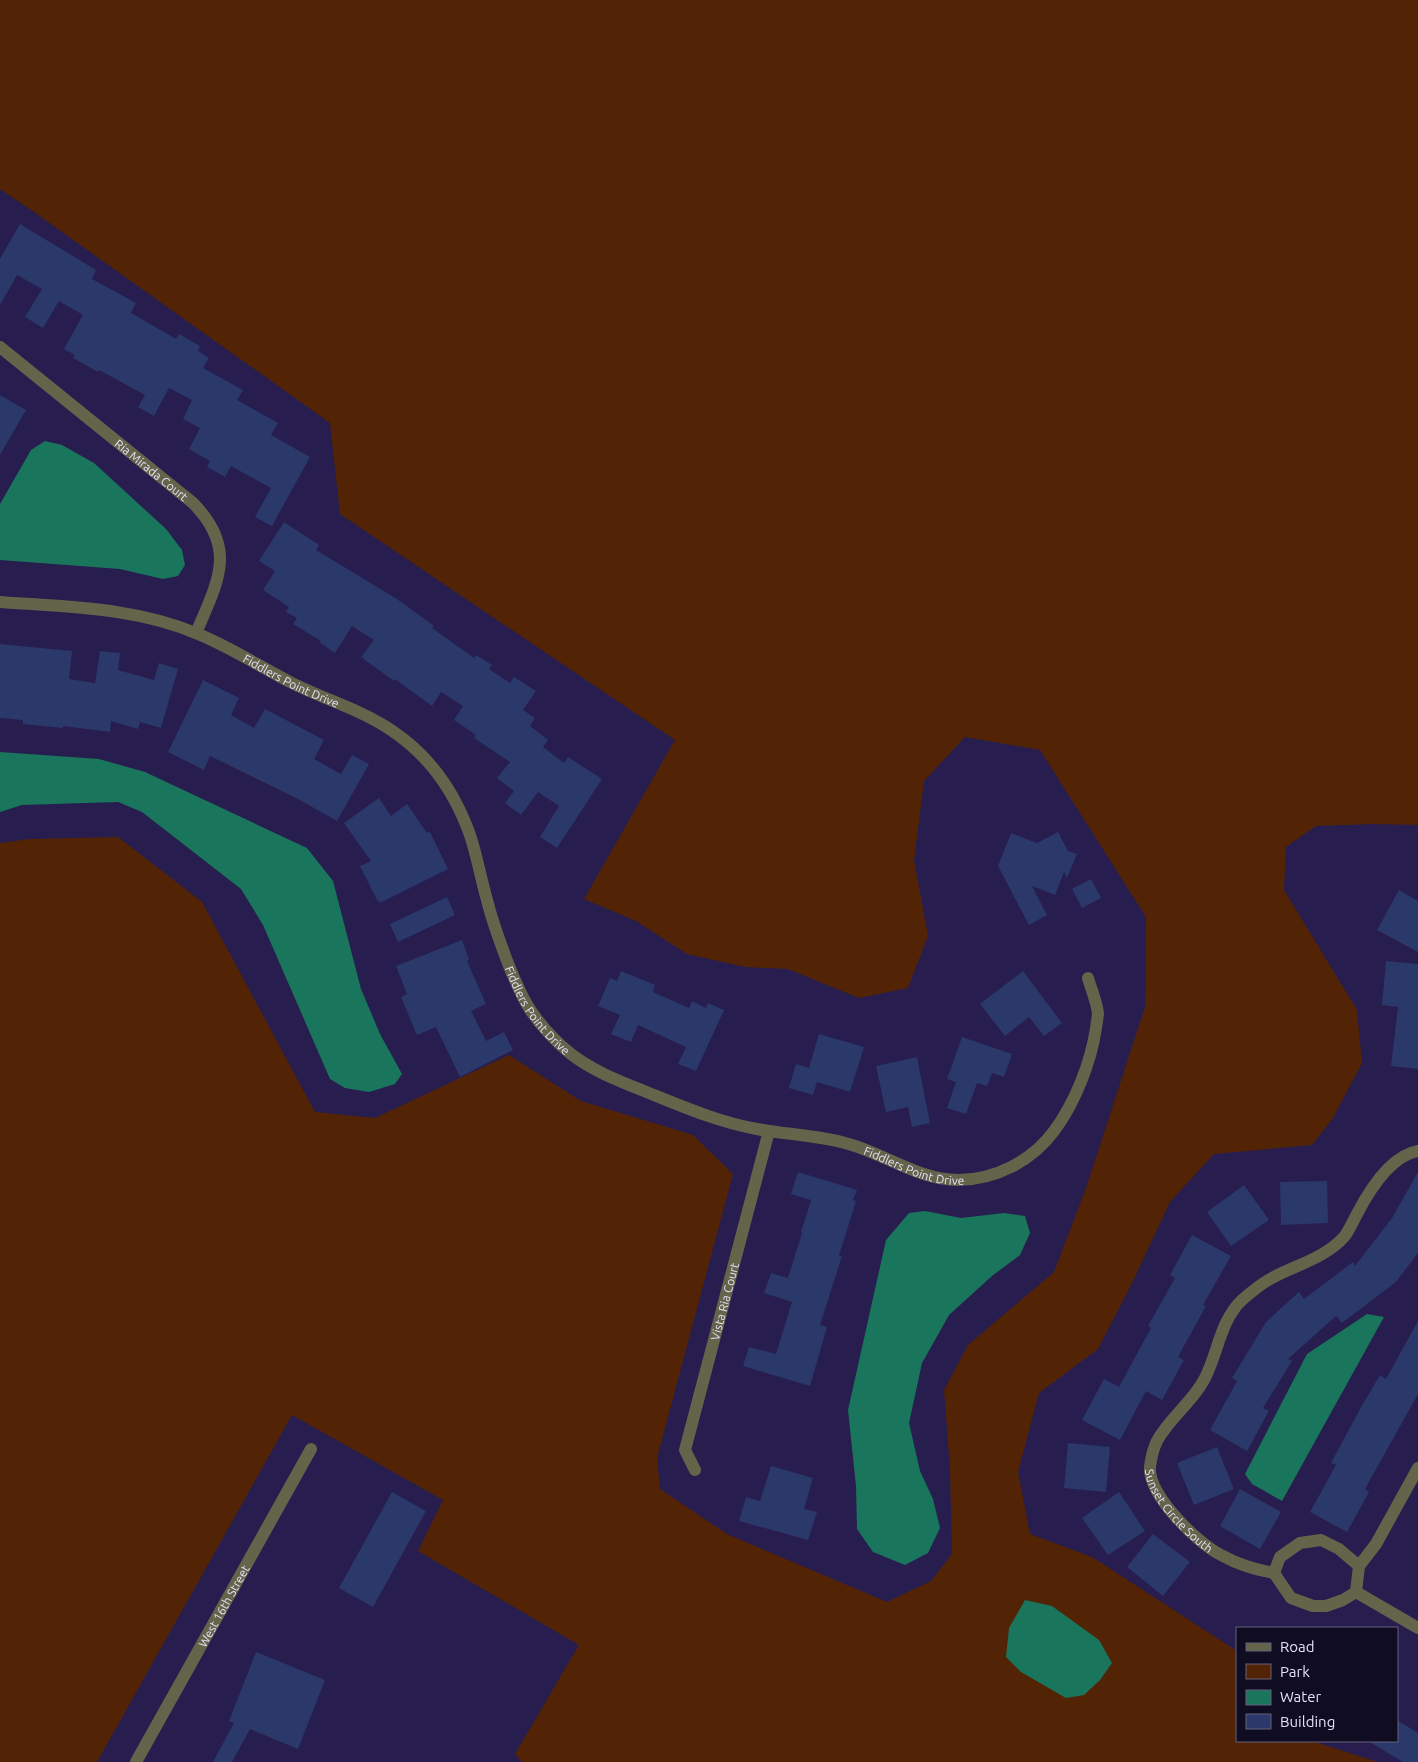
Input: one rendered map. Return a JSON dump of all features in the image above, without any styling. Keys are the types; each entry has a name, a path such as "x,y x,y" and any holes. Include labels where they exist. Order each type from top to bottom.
{"street":[{"name":"Ria Mirada Court","path":"0,347 193,502 205,516 214,531 219,546 220,564 218,582 196,633"},
{"name":"Fiddlers Point Drive","path":"0,602 106,610 143,616 196,633 231,649 290,682 366,715 393,730 416,749 432,766 450,790 460,810 471,838 488,905 505,955 519,990 530,1010 549,1034 571,1054 590,1067 687,1109 727,1122 769,1131 814,1136 851,1144 935,1178 958,1180 1002,1171 1022,1161 1040,1147 1055,1130 1086,1069 1093,1047 1098,1014 1088,978"},
{"name":"Vista Ria Court","path":"695,1470 685,1450 769,1131"},
{"name":"Sunset Circle South","path":"1274,1573 1247,1568 1219,1554 1190,1532 1167,1507 1154,1484 1150,1467 1157,1442 1194,1397 1206,1377 1224,1326 1241,1302 1270,1278 1327,1252 1339,1242 1345,1236 1367,1194 1389,1167 1412,1152 1418,1151"},
{"name":"West 16th Street","path":"136,1762 311,1449"},
{"path":"1360,1566 1339,1549 1321,1540 1300,1544 1287,1552 1280,1557 1274,1573 1291,1598 1313,1606 1326,1606 1343,1600 1356,1592 1360,1566 1376,1544 1418,1468"},
{"path":"1356,1592 1418,1628"}],"green space":[{"path":"0,0 1418,0 1418,825 1316,826 1286,847 1284,890 1357,1010 1362,1063 1333,1118 1312,1145 1214,1154 1170,1202 1132,1283 1098,1349 1039,1393 1018,1472 1030,1534 1092,1557 1236,1650 1236,1742 1315,1742 1378,1762 522,1762 515,1754 579,1645 418,1551 443,1500 292,1415 97,1762 0,1762 0,843 30,839 118,837 202,902 315,1112 375,1118 509,1055 581,1101 693,1135 733,1174 657,1458 660,1489 727,1534 887,1602 931,1581 952,1554 950,1469 944,1390 968,1345 1054,1272 1086,1188 1145,1007 1146,917 1040,750 965,737 924,781 914,860 928,936 908,988 859,998 788,969 745,967 687,954 636,921 584,899 675,740 340,514 330,423 0,189"}],"water":[{"path":"45,441 62,445 94,463 166,529 182,550 185,565 178,576 163,579 120,569 0,560 0,504 31,450"},
{"path":"0,752 99,759 145,772 307,848 333,881 361,989 380,1034 402,1074 395,1084 369,1092 345,1088 330,1079 263,925 241,889 142,812 118,802 22,805 0,812"},
{"path":"925,1211 961,1218 1004,1213 1025,1216 1030,1233 1020,1255 992,1276 949,1315 922,1363 909,1423 920,1471 933,1499 940,1528 928,1553 905,1565 873,1552 857,1529 856,1486 848,1410 886,1240 909,1213"},
{"path":"1367,1314 1384,1317 1282,1501 1252,1484 1245,1474 1307,1354"},
{"path":"1025,1600 1052,1606 1099,1640 1112,1663 1100,1680 1084,1695 1066,1698 1021,1672 1006,1657 1009,1628"}],"building":[{"path":"20,224 96,270 92,279 136,303 131,313 176,339 179,334 200,346 198,351 209,358 203,368 243,390 237,400 278,423 271,435 310,457 272,526 255,517 271,488 231,466 225,477 207,467 210,461 189,449 200,428 183,419 192,400 169,388 154,416 138,407 145,395 73,358 75,355 64,349 83,315 59,301 43,328 25,317 42,289 17,275 0,305 0,259"},
{"path":"0,395 26,410 0,455"},
{"path":"284,522 319,545 316,550 397,599 434,626 432,628 474,658 476,655 492,665 489,669 510,683 514,677 536,691 523,710 535,718 530,726 548,740 543,747 564,763 568,757 602,779 557,848 540,837 559,806 538,792 521,815 505,803 514,791 497,778 510,762 474,738 476,735 454,720 463,706 441,692 432,706 395,679 394,681 361,657 374,640 352,626 335,653 319,642 321,641 293,624 297,618 286,612 289,607 263,590 275,571 259,561"},
{"path":"0,644 72,651 69,679 95,683 100,651 120,653 118,670 154,680 159,663 178,669 161,728 140,722 138,729 111,721 110,732 63,726 63,728 23,724 23,720 0,718"},
{"path":"203,680 239,698 231,715 254,728 265,709 324,740 314,759 341,774 352,755 369,764 337,821 298,799 210,756 204,770 168,752"},
{"path":"379,798 391,816 407,804 427,833 430,832 448,869 380,903 360,866 371,861 344,823"},
{"path":"1058,832 1068,851 1077,854 1067,878 1064,872 1055,895 1032,886 1047,915 1029,925 998,866 1011,833 1037,843"},
{"path":"1091,879 1101,898 1082,908 1072,889"},
{"path":"1399,890 1418,901 1418,952 1377,930"},
{"path":"447,897 455,915 398,942 390,924"},
{"path":"462,940 469,960 467,961 486,1004 471,1011 486,1041 504,1032 513,1050 460,1077 436,1027 417,1035 401,997 407,994 396,966"},
{"path":"1386,961 1418,964 1418,1069 1391,1066 1398,1007 1382,1005"},
{"path":"621,971 655,985 653,992 689,1008 692,1001 706,1008 708,1003 724,1010 696,1071 678,1064 686,1047 638,1025 631,1042 611,1034 620,1015 598,1006 610,978 617,981"},
{"path":"1023,971 1062,1023 1044,1036 1029,1017 1005,1036 980,1004"},
{"path":"819,1034 864,1047 850,1092 817,1082 813,1095 789,1088 796,1064 809,1068"},
{"path":"962,1037 1012,1054 1004,1077 992,1073 987,1086 977,1083 966,1114 947,1108 956,1082 947,1079"},
{"path":"917,1057 930,1123 912,1127 908,1107 886,1112 876,1066"},
{"path":"798,1172 857,1190 853,1200 856,1201 839,1256 842,1256 820,1325 827,1327 810,1386 743,1366 749,1347 776,1354 792,1302 764,1293 771,1273 788,1278 802,1233 811,1200 791,1194"},
{"path":"1418,1172 1418,1253 1396,1282 1342,1323 1336,1316 1288,1359 1292,1361 1263,1408 1269,1411 1247,1451 1210,1430 1237,1381 1232,1378 1266,1322 1299,1292 1304,1299 1353,1262 1355,1266 1392,1218"},
{"path":"1327,1181 1328,1223 1281,1225 1280,1182"},
{"path":"1244,1185 1269,1220 1231,1246 1207,1212"},
{"path":"1192,1235 1231,1256 1203,1305 1206,1306 1178,1357 1184,1360 1162,1400 1146,1391 1120,1440 1082,1420 1104,1379 1119,1387 1151,1328 1148,1326 1175,1278 1170,1275"},
{"path":"1418,1321 1418,1394 1365,1489 1369,1492 1347,1532 1310,1512 1336,1465 1331,1463 1360,1409 1380,1375 1386,1379"},
{"path":"1068,1443 1110,1447 1106,1492 1064,1488"},
{"path":"1217,1447 1234,1489 1194,1505 1177,1463"},
{"path":"771,1466 813,1478 804,1509 817,1512 808,1540 739,1521 746,1497 760,1501"},
{"path":"1240,1489 1281,1512 1260,1549 1220,1526"},
{"path":"392,1492 426,1511 373,1607 339,1588"},
{"path":"1119,1492 1145,1531 1108,1555 1082,1518"},
{"path":"1153,1534 1190,1562 1163,1596 1127,1567"},
{"path":"256,1652 325,1680 298,1749 250,1729 232,1762 213,1762 234,1723 229,1721"},
{"path":"1398,1721 1418,1733 1418,1762 1403,1762 1370,1742 1398,1742"}]}
